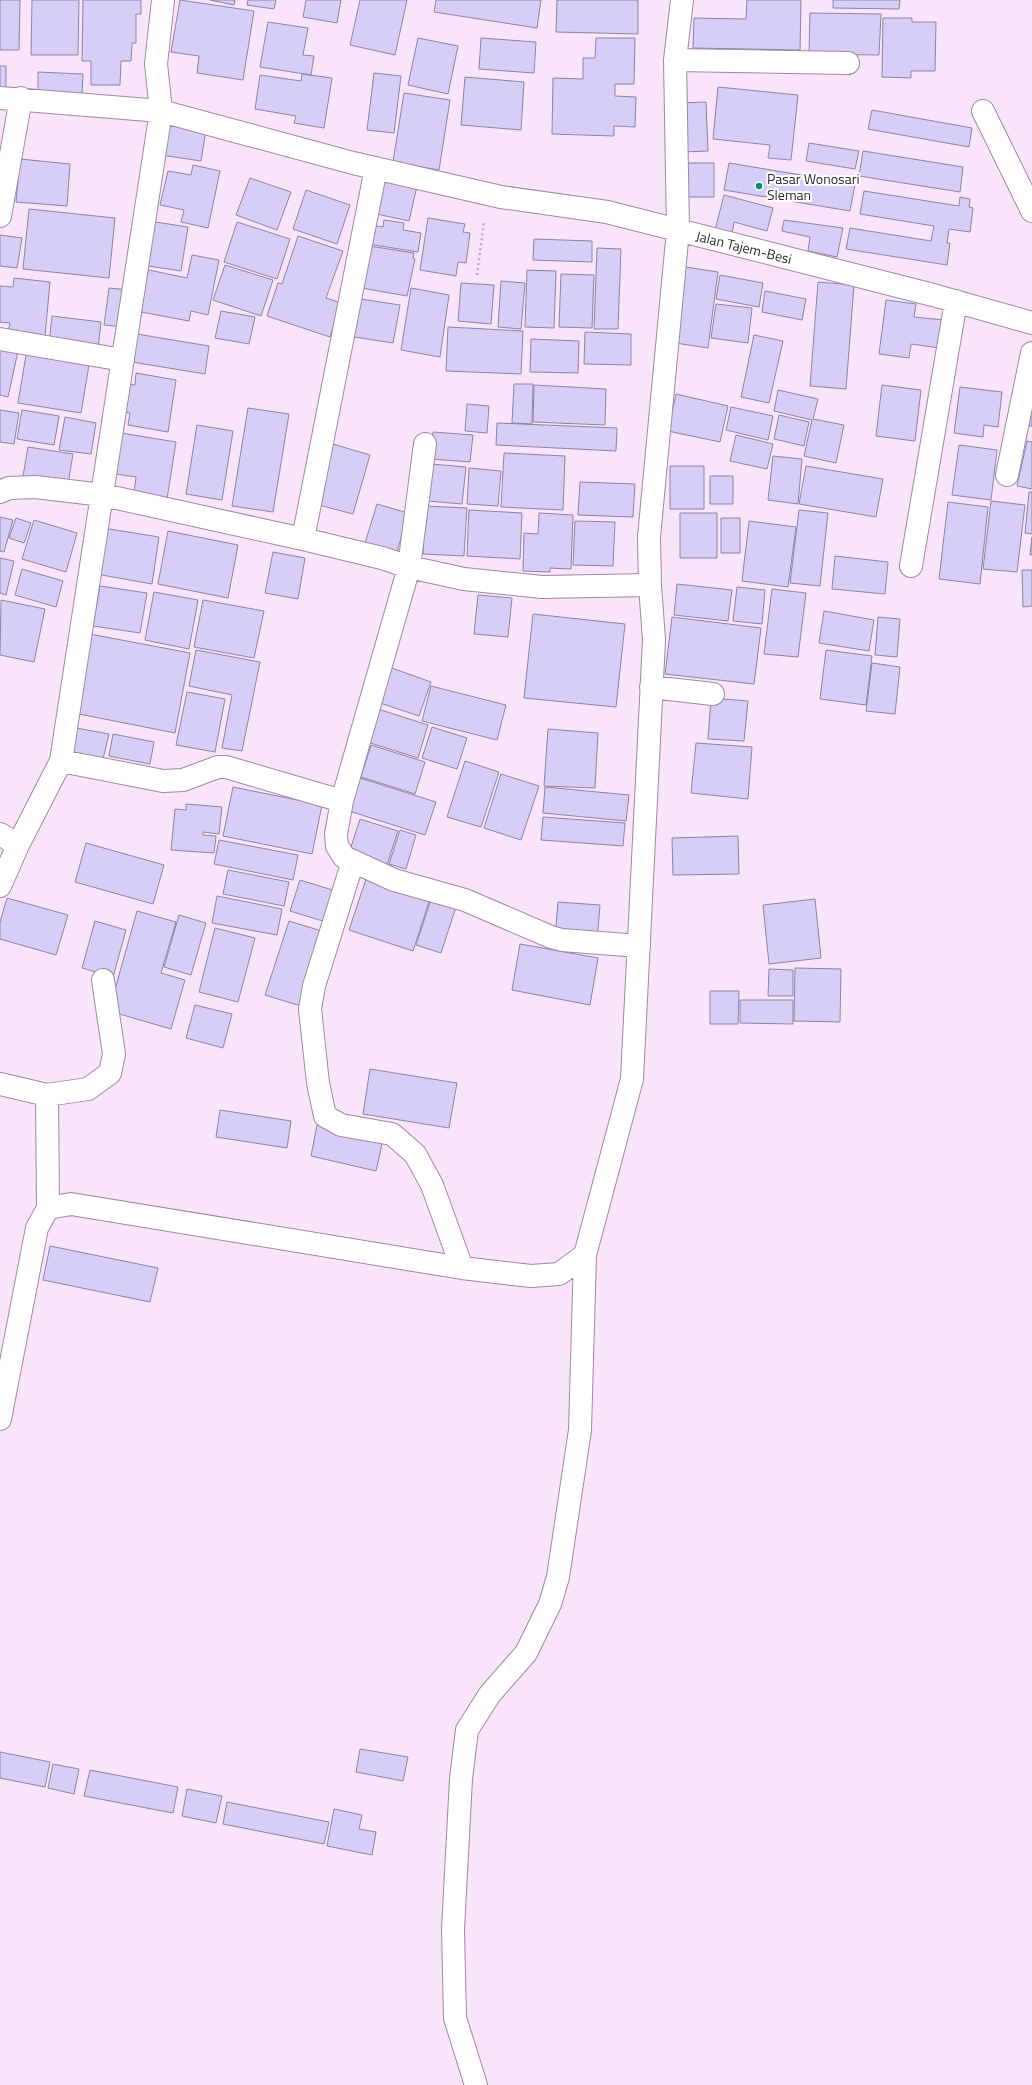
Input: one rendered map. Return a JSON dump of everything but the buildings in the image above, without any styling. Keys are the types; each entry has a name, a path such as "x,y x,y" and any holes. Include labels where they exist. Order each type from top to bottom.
{"street":[{"path":"0,886 9,839 61,761 161,111 156,64 163,0"},
{"name":"Jalan Tajem-Besi","path":"682,0 675,60 678,230 956,301 1032,323"},
{"path":"675,60 848,62"},
{"path":"0,216 10,98 161,111 376,168 488,194 607,212 678,230 649,537 650,585 654,640 632,1079 585,1255 580,1430 558,1577 550,1604 526,1653 490,1694 467,1730 461,1779 453,1929 455,2018 476,2085"},
{"path":"983,111 1032,211"},
{"path":"303,539 376,168"},
{"path":"911,566 956,301"},
{"path":"0,339 123,360"},
{"path":"1007,475 1032,353"},
{"path":"425,444 409,567 342,801 336,834 337,846 344,857 394,880 465,900 551,937 562,940 639,946"},
{"path":"0,492 9,488 29,487 103,495 303,539 382,558 409,567 464,579 542,587 650,585"},
{"path":"651,687 713,694"},
{"path":"61,761 163,781 183,780 218,767 226,767 342,801"},
{"path":"353,861 314,986 310,1009 318,1083 325,1116 341,1125 392,1134 415,1154 421,1162 432,1185 462,1268"},
{"path":"0,1084 47,1095 88,1089 110,1073 114,1054 103,980"},
{"path":"0,1419 37,1228 48,1208 47,1095"},
{"path":"48,1208 71,1204 462,1268 531,1276 559,1274 585,1255"}],"path":[{"path":"477,275 488,194"}],"place":[{"name":"Pasar Wonosari Sleman","path":"759,186"}]}
